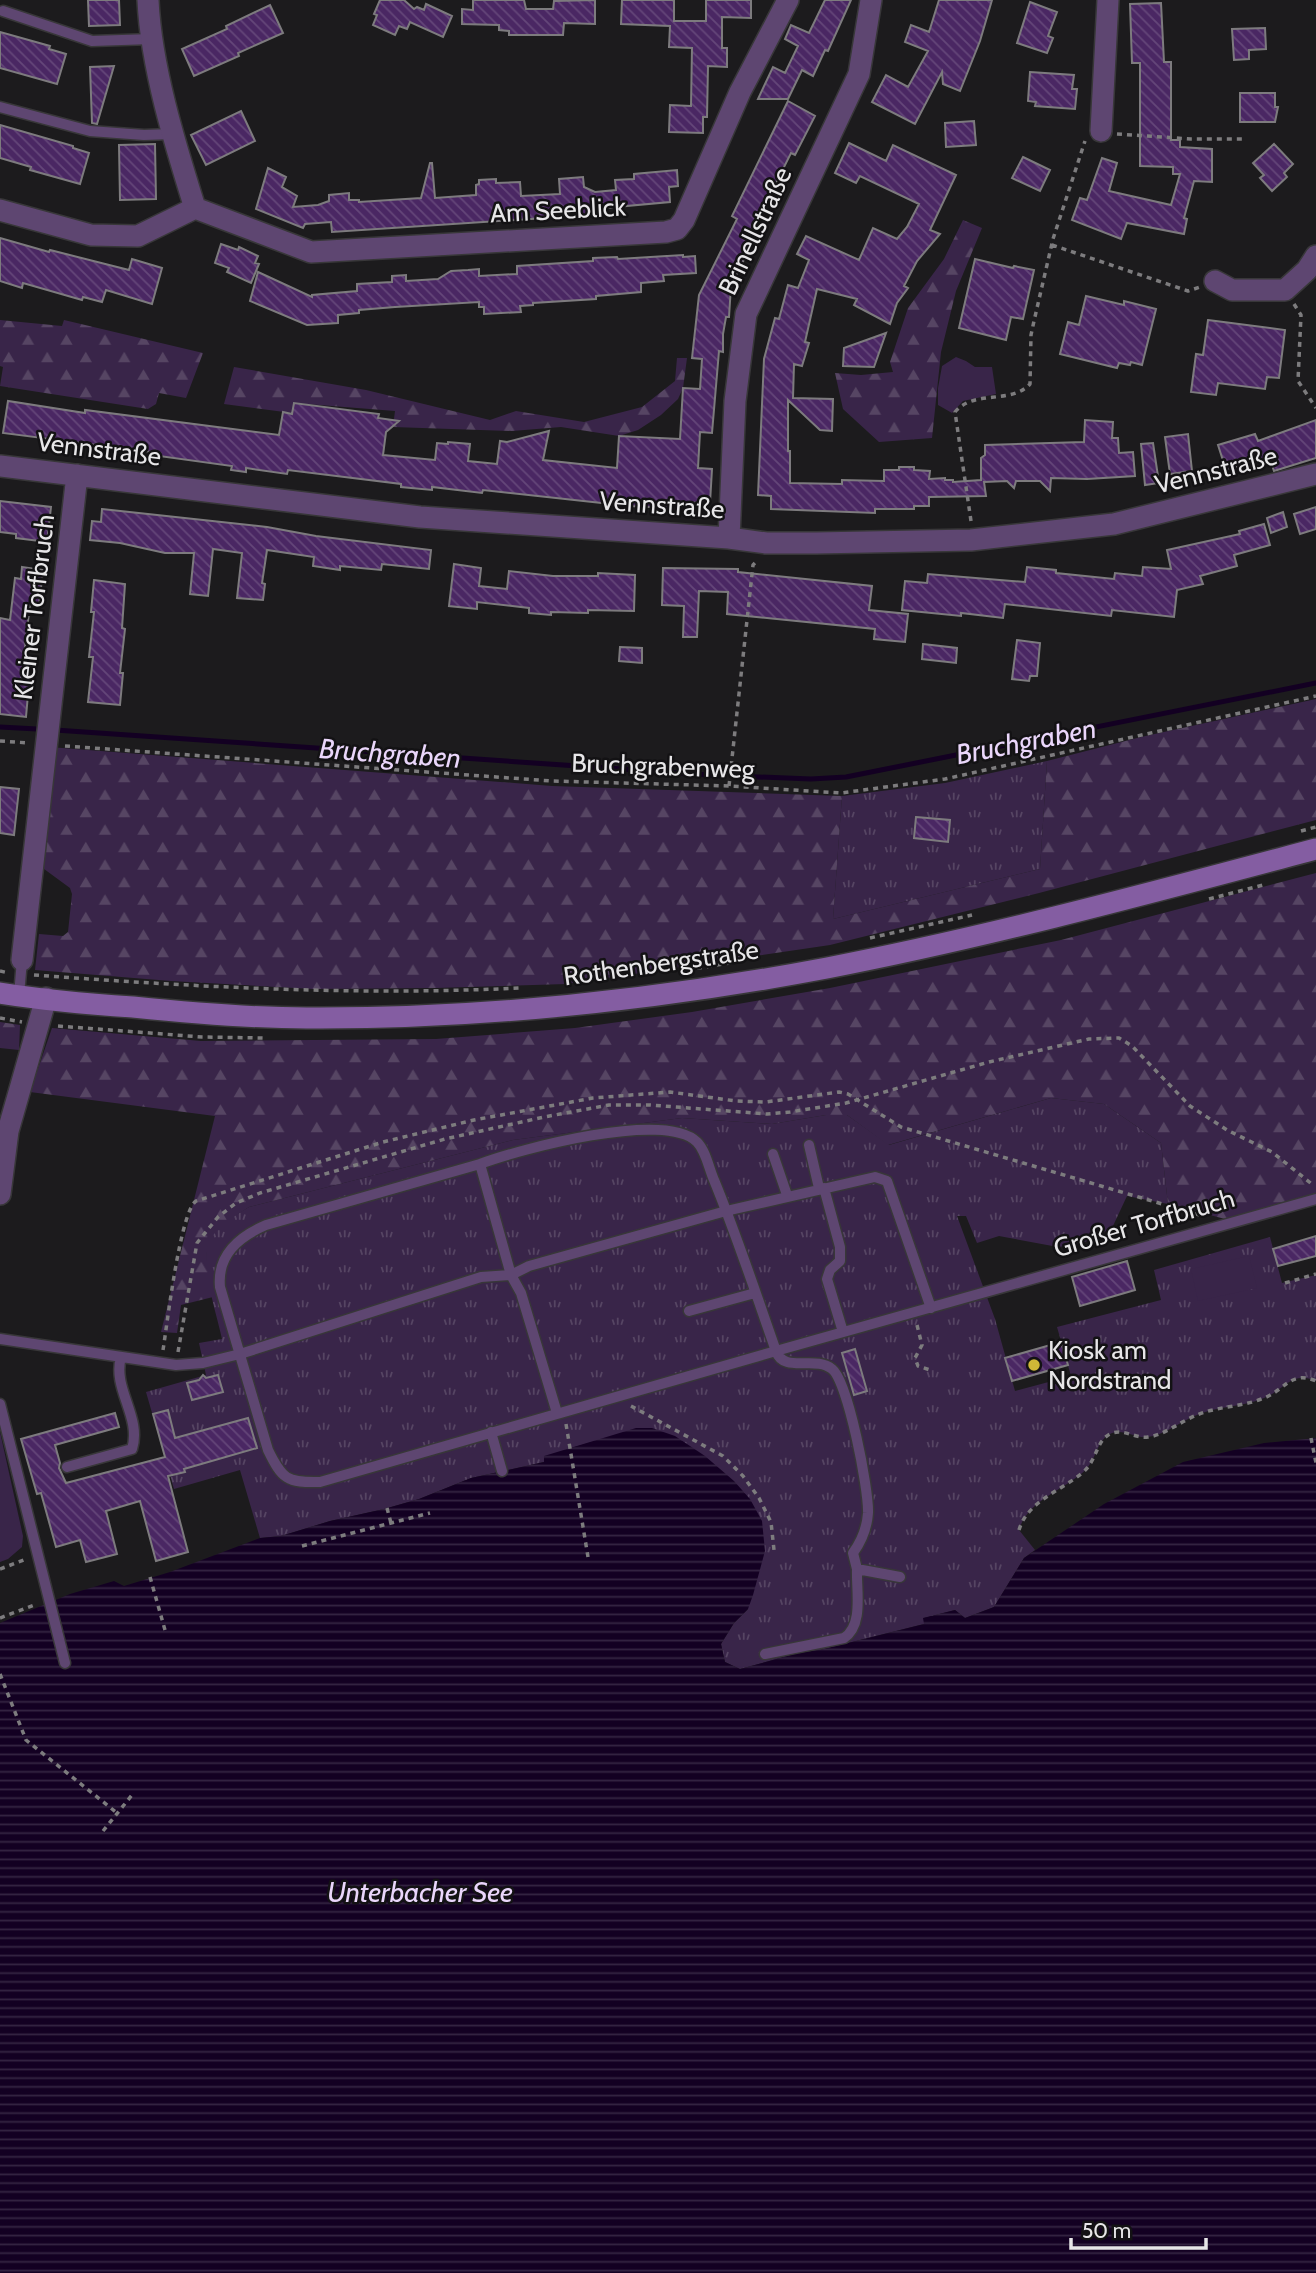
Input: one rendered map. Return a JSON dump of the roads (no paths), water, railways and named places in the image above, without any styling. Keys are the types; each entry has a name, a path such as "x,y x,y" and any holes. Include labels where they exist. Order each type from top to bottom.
{"main road":[{"name":"Rothenbergstraße","path":"15,981 46,998 176,1011 305,1018 433,1016 572,1004 826,968 1059,917 1316,849"}],"street":[{"path":"0,210 91,235 138,236 195,208 172,134 152,40 148,0"},
{"name":"Am Seeblick","path":"195,208 311,252 666,232 677,229 684,220 740,92 788,0"},
{"name":"Brinellstraße","path":"729,538 735,401 746,314 859,74 871,0"},
{"path":"1101,131 1108,0"},
{"path":"1215,281 1232,290 1285,290 1307,270 1316,256"},
{"name":"Vennstraße","path":"0,466 420,517 729,538 766,543 872,544 971,540 1114,524 1316,474"},
{"name":"Kleiner Torfbruch","path":"15,981 77,475"},
{"path":"0,1194 8,1131 46,998"}],"lane":[{"path":"3,11 92,41 152,40"},
{"path":"0,107 90,131 172,134"},
{"name":"Großer Torfbruch","path":"776,1351 701,1147 686,1134 668,1129 633,1130 510,1153 266,1225 249,1232 228,1250 219,1277 268,1450 278,1472 302,1483 320,1482 1316,1199"},
{"path":"809,1145 840,1247 840,1261 830,1270 827,1279 843,1332"},
{"path":"773,1154 787,1195"},
{"path":"480,1164 512,1275 522,1293 560,1412"},
{"path":"0,1339 176,1365 203,1363 240,1354 481,1277 512,1275 529,1266 726,1211 875,1177 887,1181 931,1308"},
{"path":"689,1311 755,1293"},
{"path":"765,1654 844,1638 851,1633 856,1622 857,1569 853,1553 860,1544 868,1514 860,1453 842,1384 833,1369 825,1364 783,1362 776,1351"},
{"path":"67,1466 132,1449 136,1435 118,1369 121,1357"},
{"path":"0,1404 65,1663"},
{"path":"491,1432 502,1471"},
{"path":"857,1569 900,1577"}],"water":[{"name":"Unterbacher See","path":"636,1428 652,1428 675,1436 705,1456 750,1499 762,1521 765,1551 753,1595 748,1609 734,1623 721,1644 725,1662 740,1669 924,1624 923,1618 955,1610 965,1618 994,1607 1024,1558 1104,1504 1183,1462 1264,1443 1316,1438 1316,2273 0,2273 0,1623 70,1594 114,1581 124,1586 170,1572 260,1538 281,1536 419,1499 471,1478 544,1462 544,1456"}],"waterway":[{"name":"Bruchgraben","path":"735,776 811,779 846,777 1316,683"},
{"name":"Bruchgraben","path":"0,727 37,729"},
{"name":"Bruchgraben","path":"55,730 724,776"}],"place":[{"name":"Kiosk am Nordstrand","path":"1034,1365"}]}
